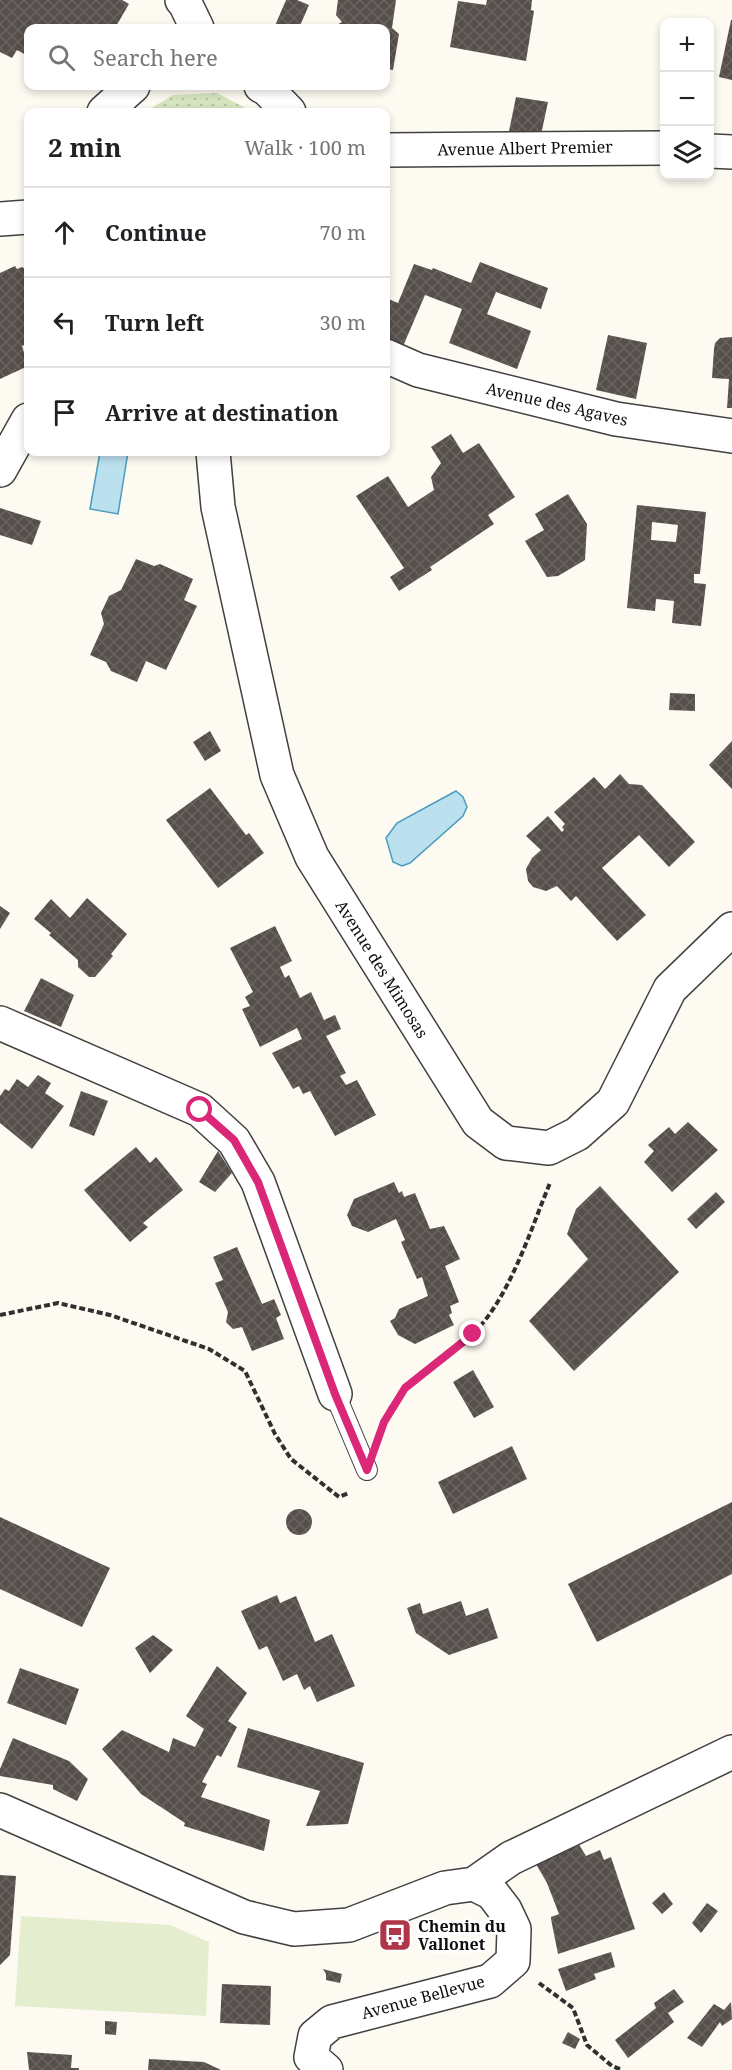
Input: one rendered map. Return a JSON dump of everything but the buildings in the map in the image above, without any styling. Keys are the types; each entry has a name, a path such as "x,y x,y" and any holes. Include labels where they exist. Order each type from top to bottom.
{"street":[{"path":"182,0 194,24"},
{"path":"108,108 129,90"},
{"path":"268,90 285,108"},
{"name":"Avenue Albert Premier","path":"390,150 660,148"},
{"path":"714,151 732,152"},
{"path":"0,219 24,217"},
{"name":"Avenue des Agaves","path":"390,358 418,370 616,419 732,436"},
{"path":"0,470 24,427"},
{"name":"Avenue des Mimosas","path":"213,456 218,507 277,775 312,857 478,1122 506,1143 549,1148"},
{"path":"549,1148 577,1134 613,1102 670,988 732,929"},
{"path":"0,1023 200,1110 234,1140 258,1182 335,1394"},
{"path":"0,1810 244,1917 294,1929 350,1925 446,1888 474,1884 511,1858 732,1752"},
{"name":"Avenue Bellevue","path":"326,2070 311,2057 315,2036 332,2022 490,1981 513,1961 514,1929 505,1910 492,1893 474,1884"}],"lane":[{"path":"335,1394 367,1470"}],"path":[{"path":"0,1315 58,1303 110,1315 209,1349 245,1371 275,1434 291,1459 339,1497 361,1489 384,1422 405,1388 473,1334 503,1295 553,1177 549,1148"},
{"path":"539,1983 573,2008 587,2045 612,2066 622,2070"}],"green space":[{"path":"217,93 245,108 152,108 173,95"},
{"path":"21,1916 170,1925 209,1942 206,2016 15,2006"}],"water":[{"path":"99,456 127,456 118,514 90,509"},
{"path":"456,791 463,797 467,807 463,816 410,863 402,866 393,862 386,838 397,823"}],"place":[{"name":"Chemin du Vallonet","path":"395,1935"}],"route":[{"path":"200,1110 234,1140 258,1182 335,1394 367,1470 384,1422 405,1388 473,1334"}]}
